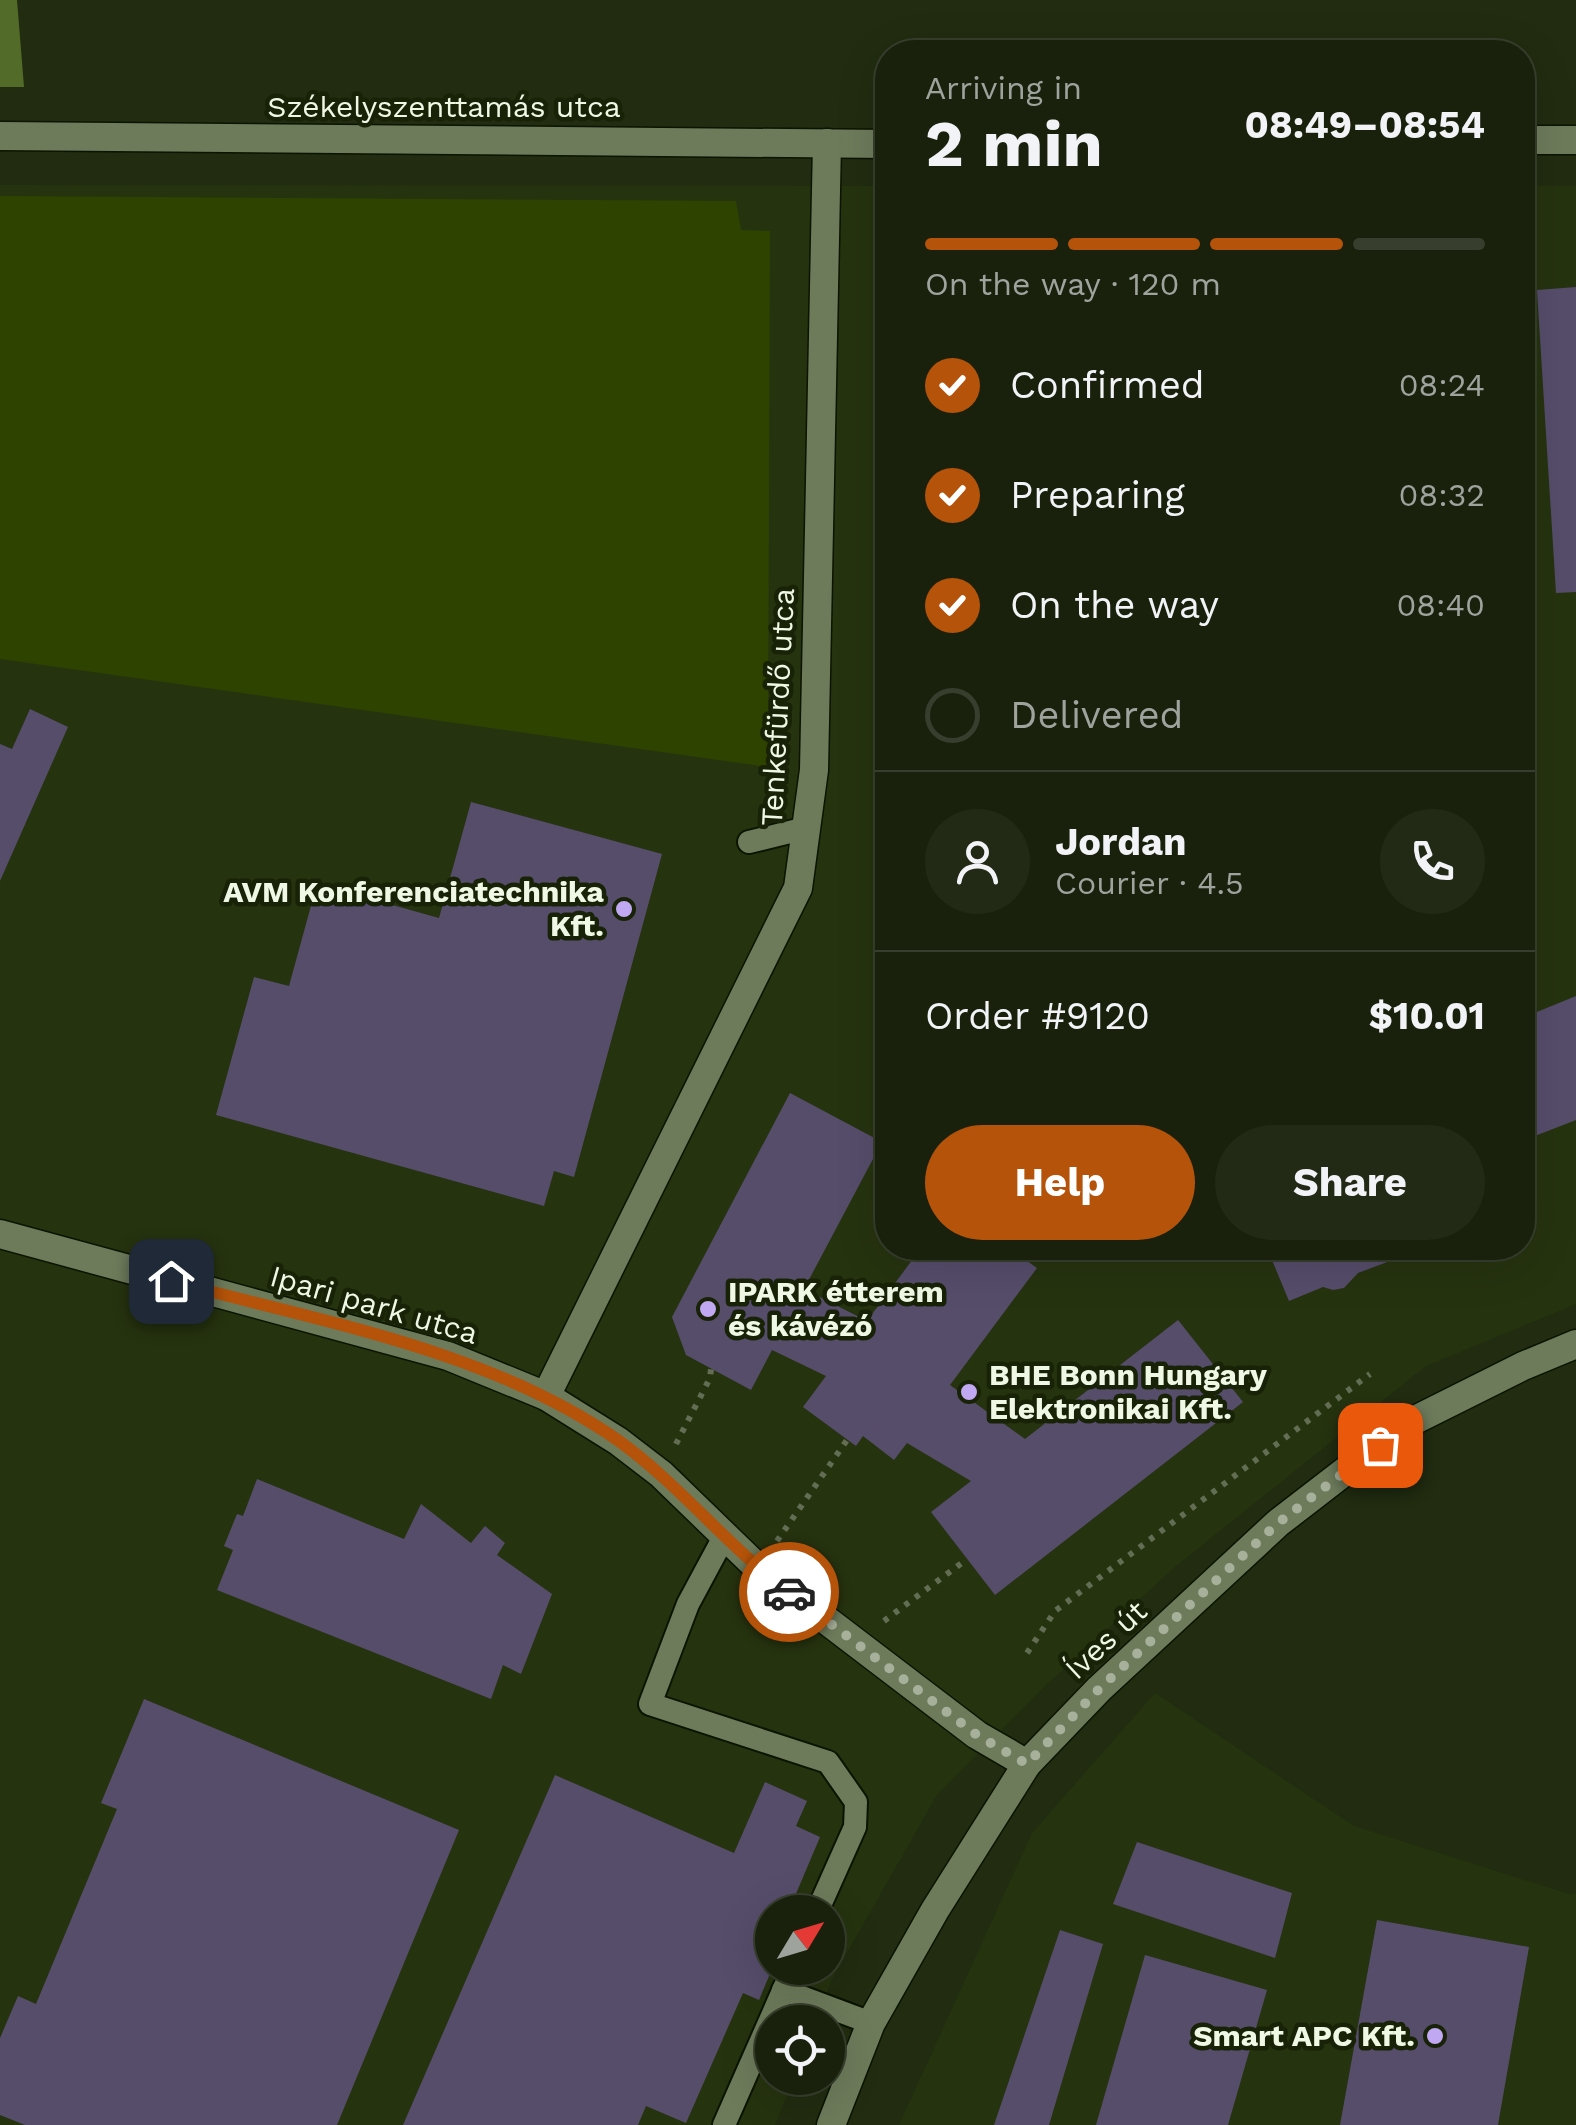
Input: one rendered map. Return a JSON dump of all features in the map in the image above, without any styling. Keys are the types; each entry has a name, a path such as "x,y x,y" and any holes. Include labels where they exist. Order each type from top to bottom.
{"street":[{"name":"Székelyszenttamás utca","path":"0,136 875,144"},
{"path":"1535,140 1576,140"},
{"name":"Tenkefürdő utca","path":"546,1396 798,888 814,770 827,143"},
{"name":"Ipari park utca","path":"0,1234 448,1356 546,1396 618,1441 660,1474 758,1568 977,1735 1027,1764"},
{"name":"Íves út","path":"830,2125 871,2023 934,1910 1027,1764 1099,1689 1278,1523 1405,1425 1576,1344"}],"lane":[{"path":"749,842 806,828"},
{"path":"724,1537 688,1604 650,1704 828,1762 856,1802 855,1827 825,1895"},
{"path":"724,2125 785,1985"},
{"path":"783,1990 871,2023"}],"path":[{"path":"660,1474 710,1378 711,1368"},
{"path":"1027,1653 1055,1611 1370,1374"},
{"path":"758,1568 847,1440"},
{"path":"856,1642 967,1559"}],"shaded area":[{"path":"0,0 17,0 24,87 0,87"},
{"path":"0,185 875,186 875,1260 1535,1260 1535,186 1576,186 1576,1304 1426,1366 1175,1567 1045,1686 937,1795 845,1956 845,1895 755,1895 755,1985 830,1985 822,2005 755,2005 755,2095 787,2095 775,2125 0,2125"},
{"path":"0,196 736,201 741,230 770,231 768,767 0,659"},
{"path":"1155,1693 1354,1826 1576,1893 1576,2125 899,2125 1032,1833"}],"building":[{"path":"1576,287 1576,592 1556,593 1537,290"},
{"path":"30,709 68,727 0,881 0,744 12,749"},
{"path":"471,802 662,854 574,1177 554,1171 544,1206 216,1115 254,977 289,986 317,884 439,918"},
{"path":"1576,996 1576,1120 1535,1136 1535,1013"},
{"path":"790,1093 875,1138 875,1155 804,1289 867,1321 912,1260 1026,1260 1037,1268 950,1385 1025,1439 1178,1320 1243,1402 995,1595 931,1512 971,1481 907,1443 894,1460 863,1436 856,1446 803,1407 826,1376 772,1350 751,1390 686,1355 672,1317"},
{"path":"1272,1260 1390,1260 1358,1273 1344,1288 1323,1287 1289,1301"},
{"path":"257,1479 404,1539 421,1504 471,1543 485,1526 505,1543 497,1555 552,1594 521,1674 503,1665 491,1699 217,1590 233,1550 224,1546 237,1514 243,1516"},
{"path":"144,1699 459,1830 337,2125 25,2125 0,2115 0,2038 18,1996 36,2004 117,1809 101,1803"},
{"path":"555,1775 734,1853 765,1782 807,1801 796,1826 820,1837 795,1895 755,1895 755,1985 765,1985 759,2000 743,1993 686,2123 646,2106 638,2125 403,2125"},
{"path":"1137,1842 1292,1893 1275,1958 1113,1904"},
{"name":"Smart APC Kft.","path":"1377,1920 1529,1947 1498,2125 1340,2125"},
{"path":"1060,1930 1103,1944 1049,2125 994,2125"},
{"path":"1145,1955 1267,1990 1228,2125 1096,2125"}],"way so far":[{"path":"789,1592 977,1735 1027,1764 1099,1689 1278,1523 1380,1445"}],"place":[{"name":"AVM Konferenciatechnika Kft.","path":"624,909"},
{"name":"IPARK étterem és kávézó","path":"708,1309"},
{"name":"BHE Bonn Hungary Elektronikai Kft.","path":"969,1392"},
{"name":"Smart APC Kft.","path":"1435,2036"}],"route":[{"path":"171,1281 448,1356 546,1396 618,1441 660,1474 724,1537 789,1592"}]}
